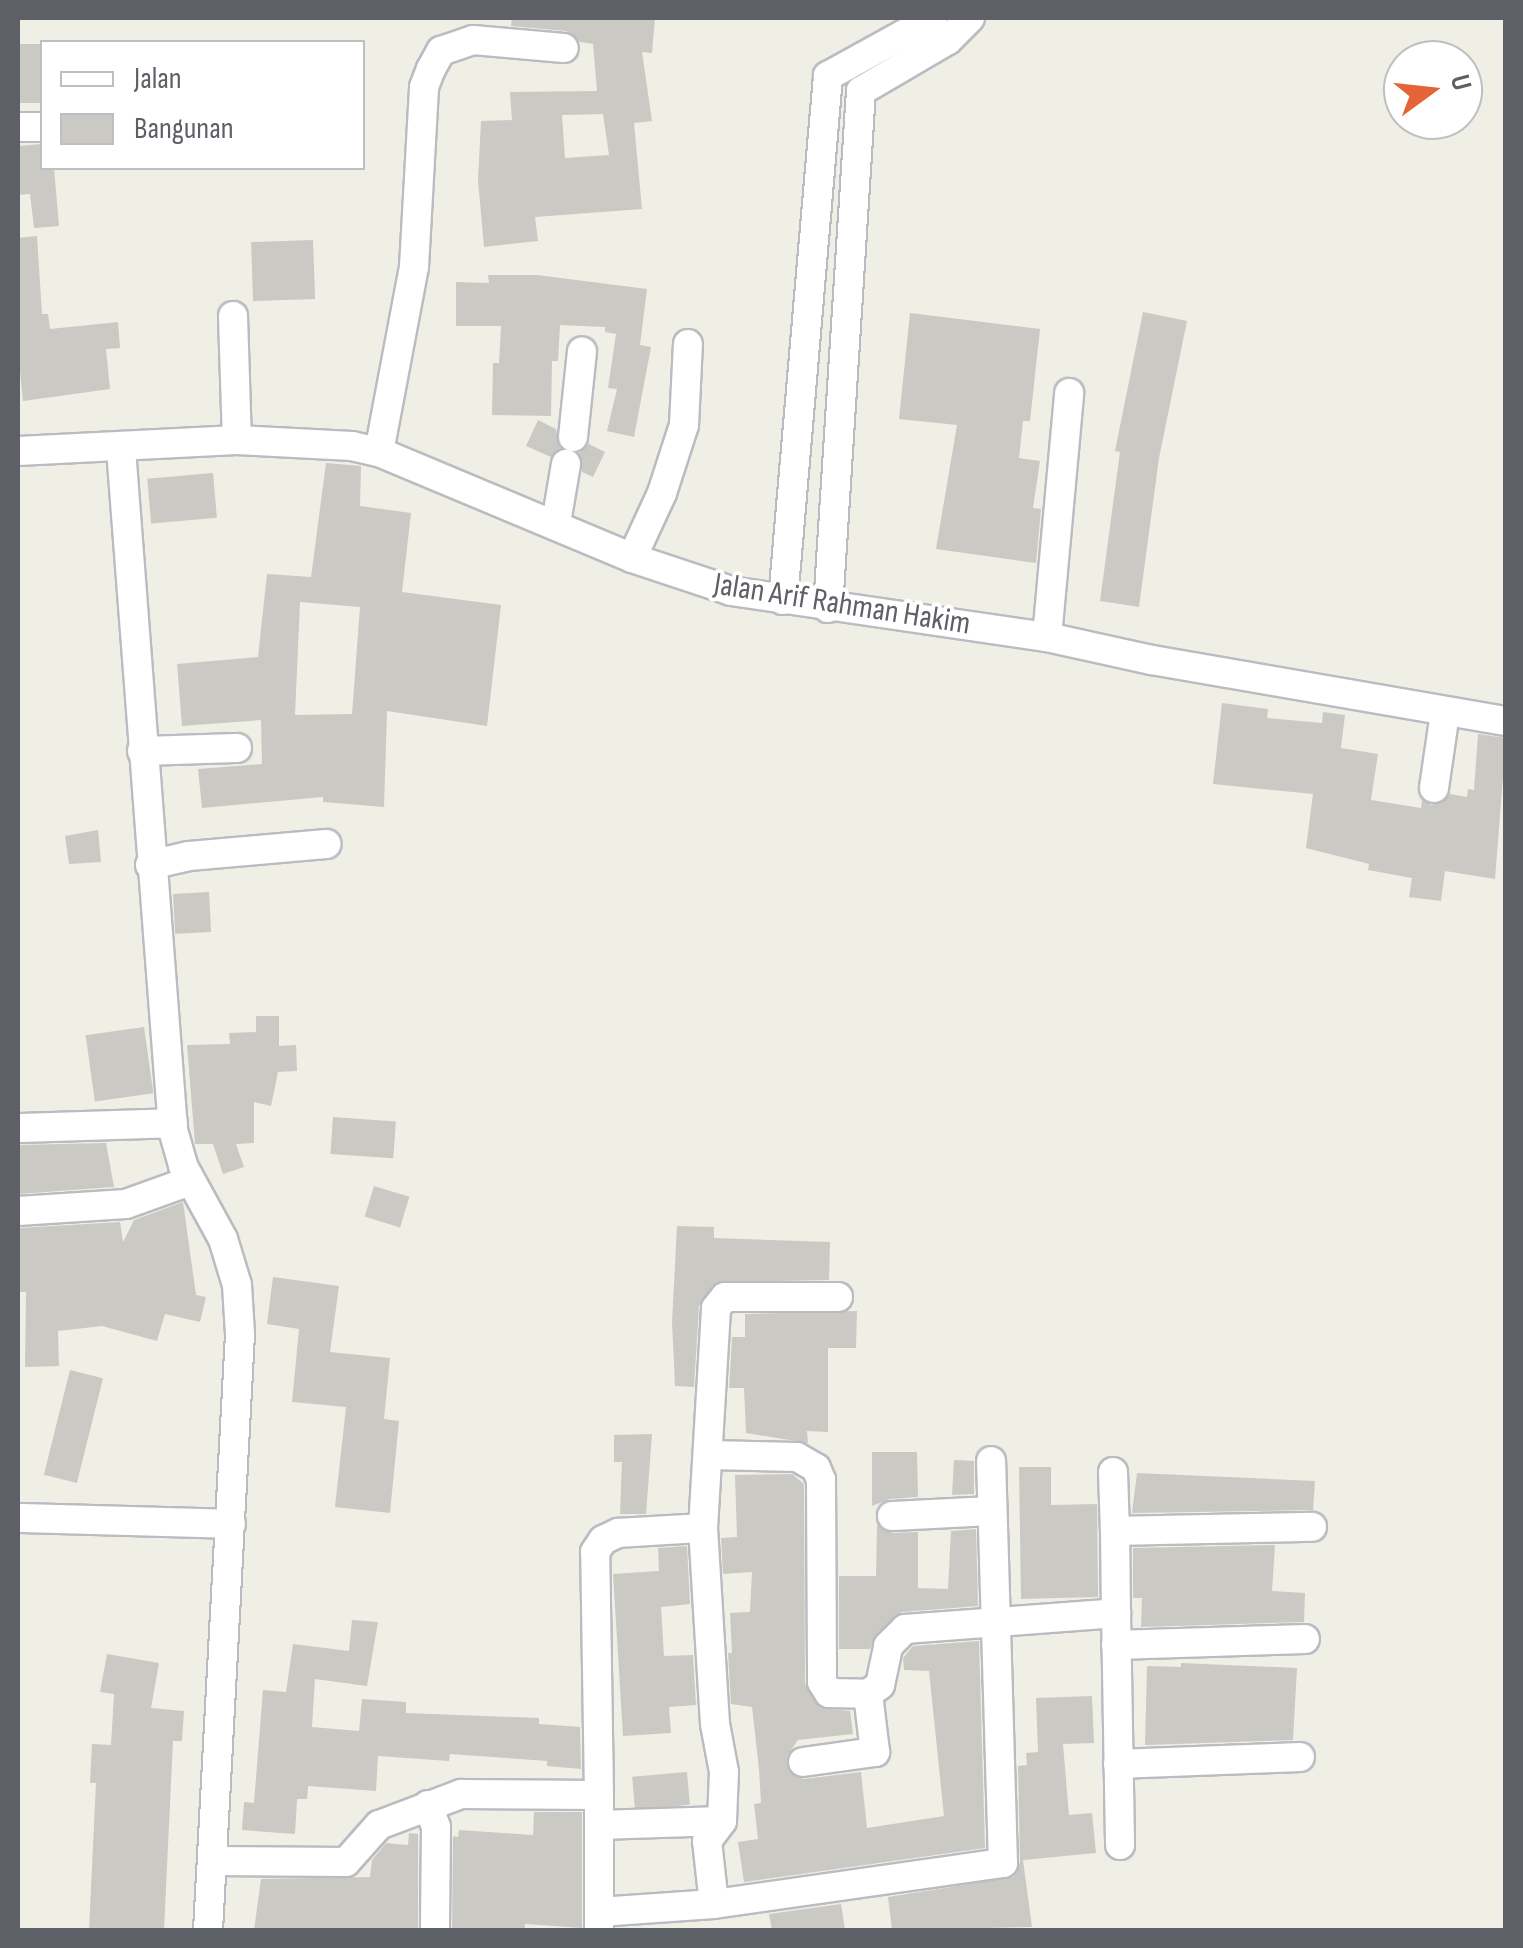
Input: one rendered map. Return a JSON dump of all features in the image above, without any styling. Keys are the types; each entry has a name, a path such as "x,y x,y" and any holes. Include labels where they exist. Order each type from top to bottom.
{"street":[{"path":"783,600 828,76 933,18"},
{"path":"828,608 861,90 948,40 970,18"},
{"path":"379,452 414,266 424,87 431,69 442,51 473,40 564,48"},
{"path":"234,316 237,440"},
{"path":"632,558 662,493 684,425 688,344"},
{"path":"556,522 570,450 582,351"},
{"path":"1047,637 1068,393"},
{"name":"Jalan Arif Rahman Hakim","path":"18,452 237,440 291,440 379,452 693,580 828,608 1047,637 1506,721"},
{"path":"121,449 172,1123 190,1181 224,1240 237,1285 240,1334 208,1930"},
{"path":"1434,788 1445,712"},
{"path":"142,752 237,748"},
{"path":"150,865 189,856 326,844"},
{"path":"18,1128 172,1123"},
{"path":"18,1211 126,1204 190,1181"},
{"path":"714,1904 707,1841 722,1821 724,1772 715,1724 704,1528 719,1302 725,1298 838,1297"},
{"path":"708,1455 797,1457 816,1468 822,1480 822,1682 829,1693 868,1694 880,1685 888,1646 905,1630 1116,1613"},
{"path":"704,1528 618,1533 603,1540 595,1552 599,1921 1000,1866 991,1461"},
{"path":"1113,1472 1120,1845"},
{"path":"892,1516 992,1511"},
{"path":"18,1518 231,1524"},
{"path":"1115,1531 1312,1527"},
{"path":"1116,1645 1305,1639"},
{"path":"803,1762 875,1752 868,1694"},
{"path":"1118,1764 1300,1757"},
{"path":"214,1861 346,1862 369,1831 428,1805 471,1794 599,1795"},
{"path":"428,1805 436,1827 436,1930"},
{"path":"599,1825 722,1821"}],"building":[{"path":"512,18 655,18 652,53 642,52 652,121 634,123 642,209 535,217 538,241 484,247 478,180 481,121 512,120 510,92 597,91 593,44 580,42 566,31 511,26","holes":["603,114 609,155 565,158 562,115"]},
{"path":"18,44 40,44 40,103 18,103"},
{"path":"40,144 40,170 54,170 59,226 34,228 30,194 18,195 18,146"},
{"path":"37,236 42,314 48,314 50,329 118,322 120,348 106,349 110,389 23,401 18,351 18,238"},
{"path":"313,240 315,299 253,301 251,242"},
{"path":"488,275 537,275 647,289 640,345 651,347 634,437 607,431 617,389 608,388 616,334 605,332 605,327 560,325 558,361 552,361 551,416 492,415 493,363 499,363 501,326 456,326 456,282 489,283"},
{"path":"1143,312 1187,321 1159,458 1139,607 1100,601 1120,452 1115,451"},
{"path":"910,313 1040,329 1030,421 1023,421 1019,458 1040,461 1033,508 1041,509 1036,563 936,549 957,425 899,419"},
{"path":"538,420 556,429 560,448 551,457 526,446"},
{"path":"589,444 605,452 593,477 582,472 579,453"},
{"path":"326,463 361,466 360,506 411,513 402,592 501,605 487,726 387,711 384,807 323,802 323,797 202,808 198,769 262,764 261,720 182,726 177,664 258,657 267,574 311,577","holes":["300,602 360,607 352,714 295,715"]},
{"path":"213,473 217,518 151,524 147,479"},
{"path":"1222,703 1268,709 1267,718 1322,723 1323,712 1345,715 1341,748 1378,754 1371,800 1421,808 1422,800 1432,805 1450,794 1467,797 1468,789 1474,790 1478,734 1506,738 1495,879 1445,871 1441,901 1409,897 1412,878 1368,870 1369,864 1306,848 1313,794 1213,784"},
{"path":"98,830 101,862 69,864 65,836"},
{"path":"209,892 211,932 175,934 173,894"},
{"path":"256,1016 279,1016 279,1046 296,1045 297,1071 278,1072 271,1106 254,1102 254,1143 236,1144 244,1167 223,1174 213,1144 195,1144 187,1045 230,1044 229,1033 256,1032"},
{"path":"144,1027 153,1093 95,1102 86,1035"},
{"path":"333,1117 396,1121 393,1158 330,1154"},
{"path":"106,1143 114,1187 18,1194 18,1145"},
{"path":"374,1186 409,1197 400,1227 365,1217"},
{"path":"183,1202 196,1295 206,1297 200,1322 165,1314 157,1341 102,1326 58,1331 59,1366 25,1367 26,1292 18,1292 18,1228 120,1222 123,1242 134,1220"},
{"path":"677,1226 714,1227 714,1238 830,1242 829,1280 717,1282 699,1306 694,1387 675,1386 672,1322"},
{"path":"273,1277 339,1286 330,1352 390,1358 384,1419 399,1421 390,1513 335,1507 346,1407 292,1402 299,1329 267,1324"},
{"path":"857,1311 856,1348 828,1348 828,1432 807,1431 808,1443 746,1433 744,1388 729,1388 732,1337 745,1337 745,1314"},
{"path":"70,1370 103,1378 77,1483 44,1475"},
{"path":"652,1434 646,1514 620,1514 622,1462 614,1462 614,1435"},
{"path":"872,1452 917,1452 918,1497 890,1499 872,1506"},
{"path":"954,1460 974,1461 974,1494 952,1495"},
{"path":"1019,1467 1051,1467 1051,1505 1097,1504 1098,1597 1021,1599"},
{"path":"1137,1473 1315,1481 1313,1510 1132,1513"},
{"path":"792,1474 804,1484 805,1683 820,1708 850,1711 853,1734 798,1740 787,1756 789,1772 804,1779 861,1772 867,1828 944,1816 929,1671 904,1670 903,1658 913,1646 979,1641 985,1848 744,1882 738,1842 758,1839 754,1804 761,1803 759,1769 752,1707 731,1704 728,1653 732,1653 730,1613 750,1612 752,1572 723,1574 721,1538 737,1537 735,1475"},
{"path":"877,1525 892,1533 918,1532 918,1588 948,1589 951,1531 976,1529 978,1606 902,1612 876,1634 870,1649 839,1649 839,1576 876,1576"},
{"path":"1275,1545 1272,1591 1305,1593 1304,1622 1141,1627 1142,1598 1133,1598 1133,1548"},
{"path":"687,1546 690,1604 661,1607 664,1656 693,1655 696,1705 669,1707 671,1733 623,1736 613,1574 659,1571 658,1548"},
{"path":"352,1620 378,1622 367,1686 315,1679 312,1727 359,1731 362,1699 406,1702 406,1713 539,1718 539,1724 580,1727 581,1769 547,1766 547,1761 450,1754 449,1761 378,1756 376,1791 308,1786 307,1799 297,1799 295,1834 242,1830 244,1802 254,1803 263,1690 286,1692 293,1644 349,1651"},
{"path":"107,1654 159,1663 151,1708 184,1711 182,1741 173,1741 164,1930 89,1930 96,1783 90,1783 92,1744 111,1745 114,1694 100,1692"},
{"path":"1181,1663 1297,1668 1293,1740 1145,1745 1147,1666 1181,1667"},
{"path":"1092,1696 1094,1743 1063,1744 1069,1815 1092,1813 1096,1853 1023,1860 1032,1927 892,1930 888,1897 1014,1877 1020,1862 1018,1766 1027,1765 1026,1753 1038,1752 1036,1698"},
{"path":"687,1772 690,1805 635,1810 632,1777"},
{"path":"534,1812 582,1812 582,1928 525,1924 525,1930 452,1930 453,1836 458,1837 459,1830 533,1835"},
{"path":"409,1833 418,1834 418,1930 254,1930 261,1879 370,1877 372,1860 386,1843 408,1845"},
{"path":"841,1904 845,1930 772,1930 769,1914"}]}
